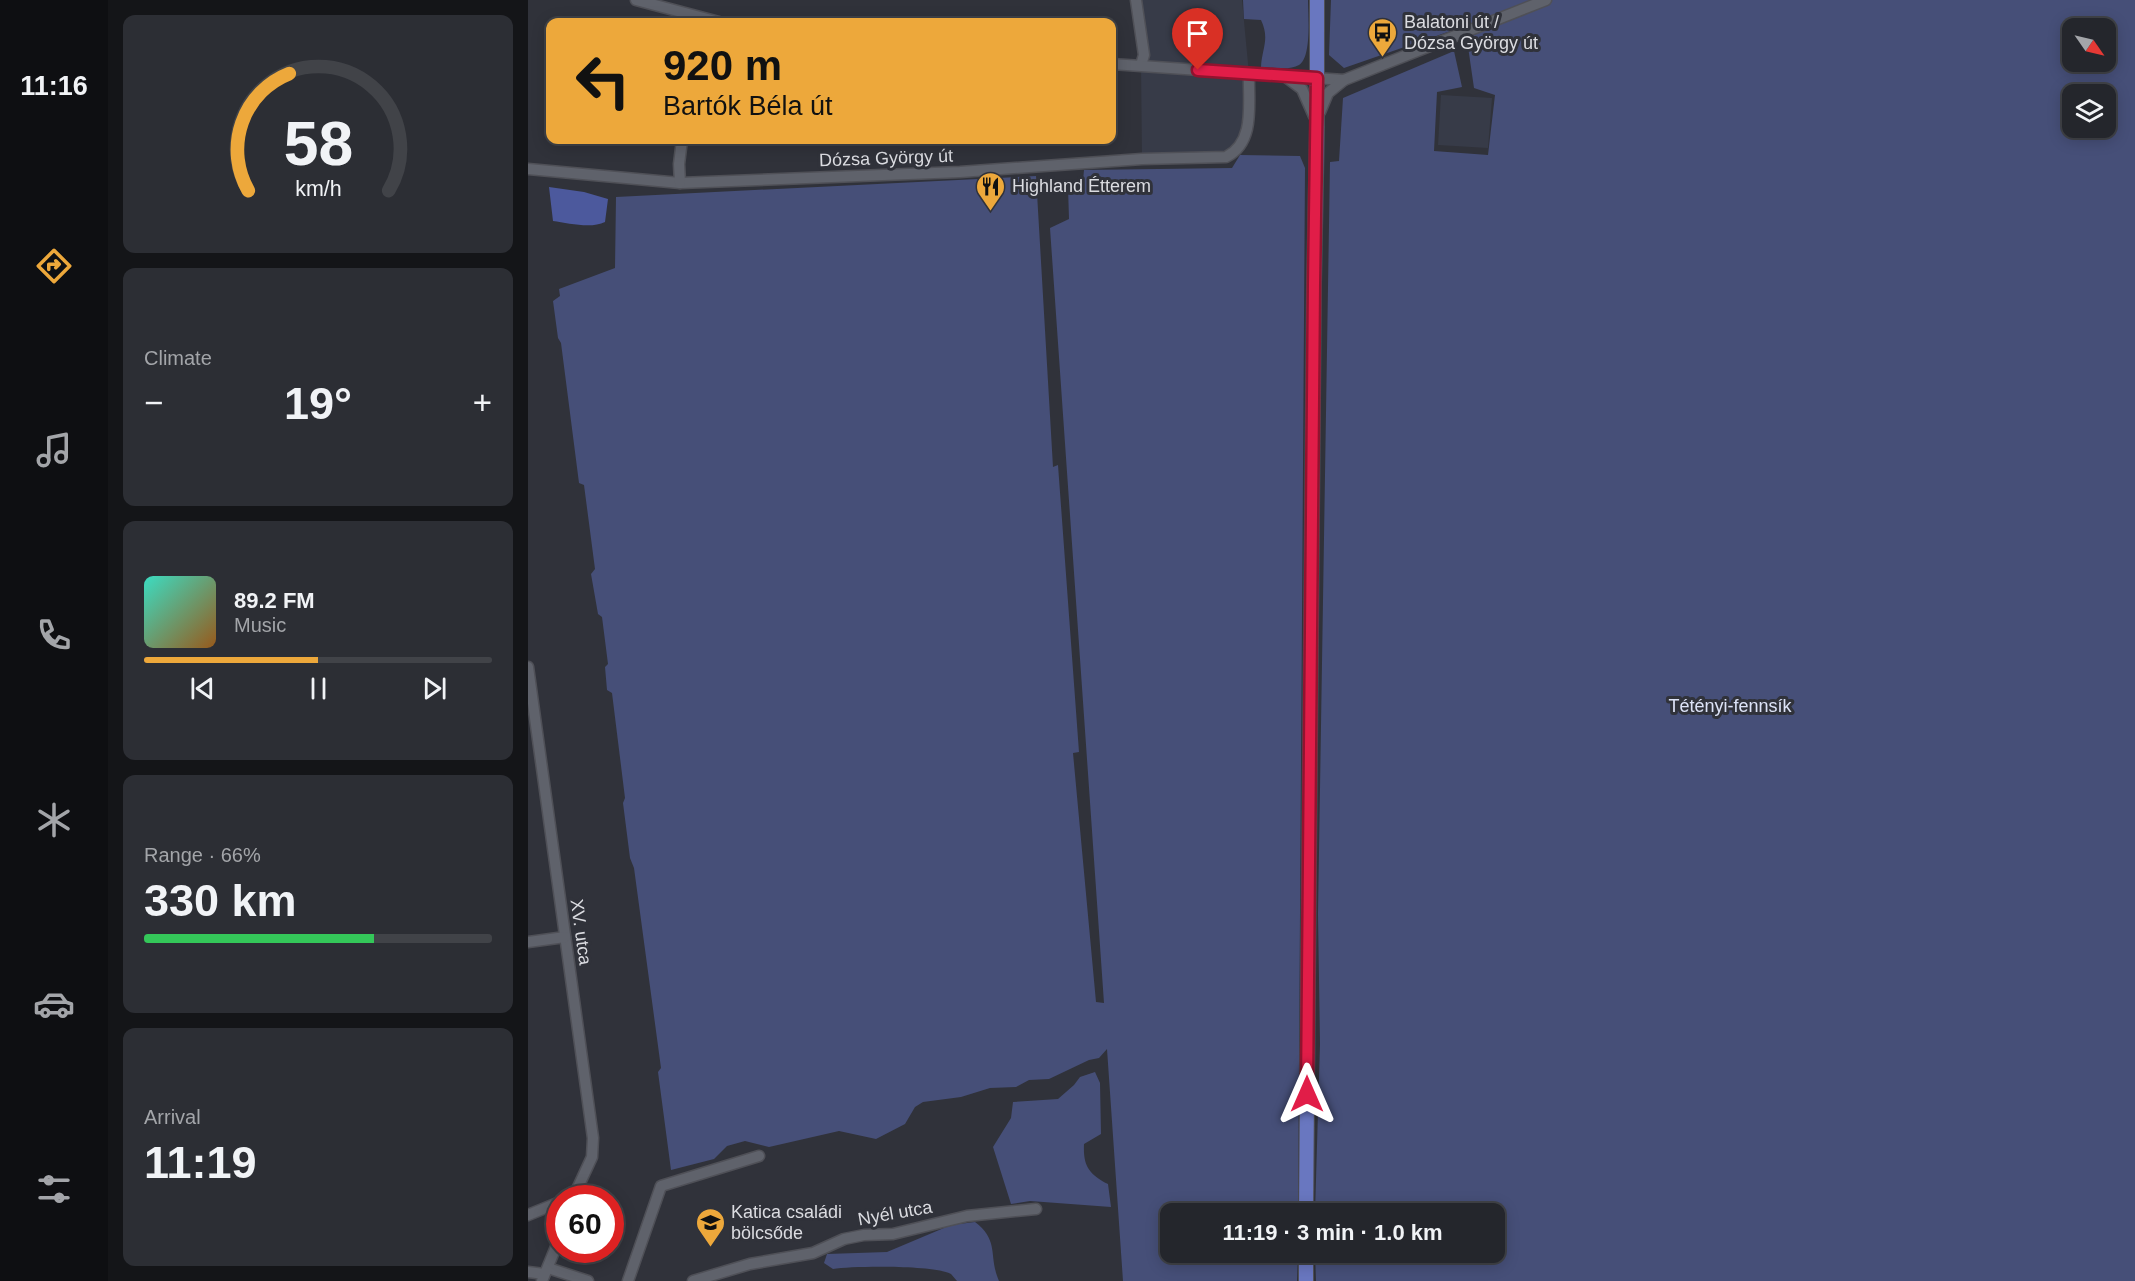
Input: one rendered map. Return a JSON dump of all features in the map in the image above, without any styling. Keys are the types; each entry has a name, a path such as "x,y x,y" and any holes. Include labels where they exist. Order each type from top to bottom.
{"main road":[{"path":"1306,1203 1317,0"},
{"path":"1306,1263 1306,1281"}],"street":[{"path":"636,0 704,18"},
{"path":"1136,0 1144,55 1141,65"},
{"path":"1317,127 1325,97 1344,80 1546,0"},
{"path":"1116,64 1344,80"},
{"name":"Dózsa György út","path":"528,169 680,183 971,171 1142,159 1226,157 1234,153 1247,135 1249,74"},
{"path":"1285,76 1302,89 1311,105 1317,127"},
{"path":"680,183 682,144"},
{"name":"XV. utca","path":"528,667 593,1145 592,1157 579,1185"},
{"path":"528,942 565,937"},
{"path":"628,1281 661,1186 759,1156"},
{"path":"528,1215 546,1208"},
{"name":"Nyél utca","path":"694,1281 750,1264 813,1253 844,1239 864,1235 893,1234 967,1216 1036,1209"},
{"path":"528,1272 588,1281"}],"shaded area":[{"path":"1136,0 1242,0 1249,74 1248,126 1234,153 1142,159 1141,65"},
{"path":"1441,95 1492,98 1488,148 1438,145"},
{"path":"549,187 584,192 608,199 605,222 586,225 553,221"}],"green space":[{"path":"1243,0 1308,0 1308,45 1303,61 1299,65 1285,68 1261,67 1265,38 1264,27 1261,20 1244,19"},
{"name":"Tétényi-fennsík","path":"1331,0 2135,0 2135,1281 1316,1281 1315,1263 1505,1263 1505,1203 1315,1203 1320,1044 1318,914 1330,162 1339,161 1343,98 1454,51 1462,87 1437,92 1434,151 1488,155 1495,95 1474,88 1465,26 1344,68 1329,55"},
{"path":"1240,155 1300,156 1305,168 1298,1203 1160,1203 1160,1263 1298,1263 1297,1281 1123,1281 1107,1049 1099,1058 1089,1060 1049,1079 1029,1080 1016,1087 990,1088 961,1097 923,1102 915,1107 905,1124 876,1139 839,1131 769,1147 745,1141 727,1146 714,1159 671,1170 658,1072 661,1068 634,868 630,858 612,693 607,690 605,667 608,664 602,617 598,614 591,574 595,569 584,485 579,483 561,343 558,338 553,301 560,296 559,289 615,268 616,197 1036,176 1053,467 1058,465 1079,752 1073,753 1096,1002 1104,1003 1050,228 1069,219 1068,187 1083,181 1084,170 1232,168"},
{"path":"1095,1072 1100,1083 1101,1134 1084,1144 1085,1158 1092,1173 1108,1184 1111,1207 1030,1201 1011,1204 993,1147 1011,1118 1013,1102 1058,1099 1080,1077"},
{"path":"975,1222 983,1229 991,1242 999,1281 957,1281 951,1274 928,1269 857,1267 833,1269 824,1263 827,1254 887,1252 951,1225"}],"place":[{"name":"Balatoni út / Dózsa György út","path":"1383,58"},
{"name":"Highland Étterem","path":"991,212"},
{"name":"Katica családi bölcsőde","path":"710,1248"}],"route":[{"path":"1198,70 1317,78 1307,1094"}]}
